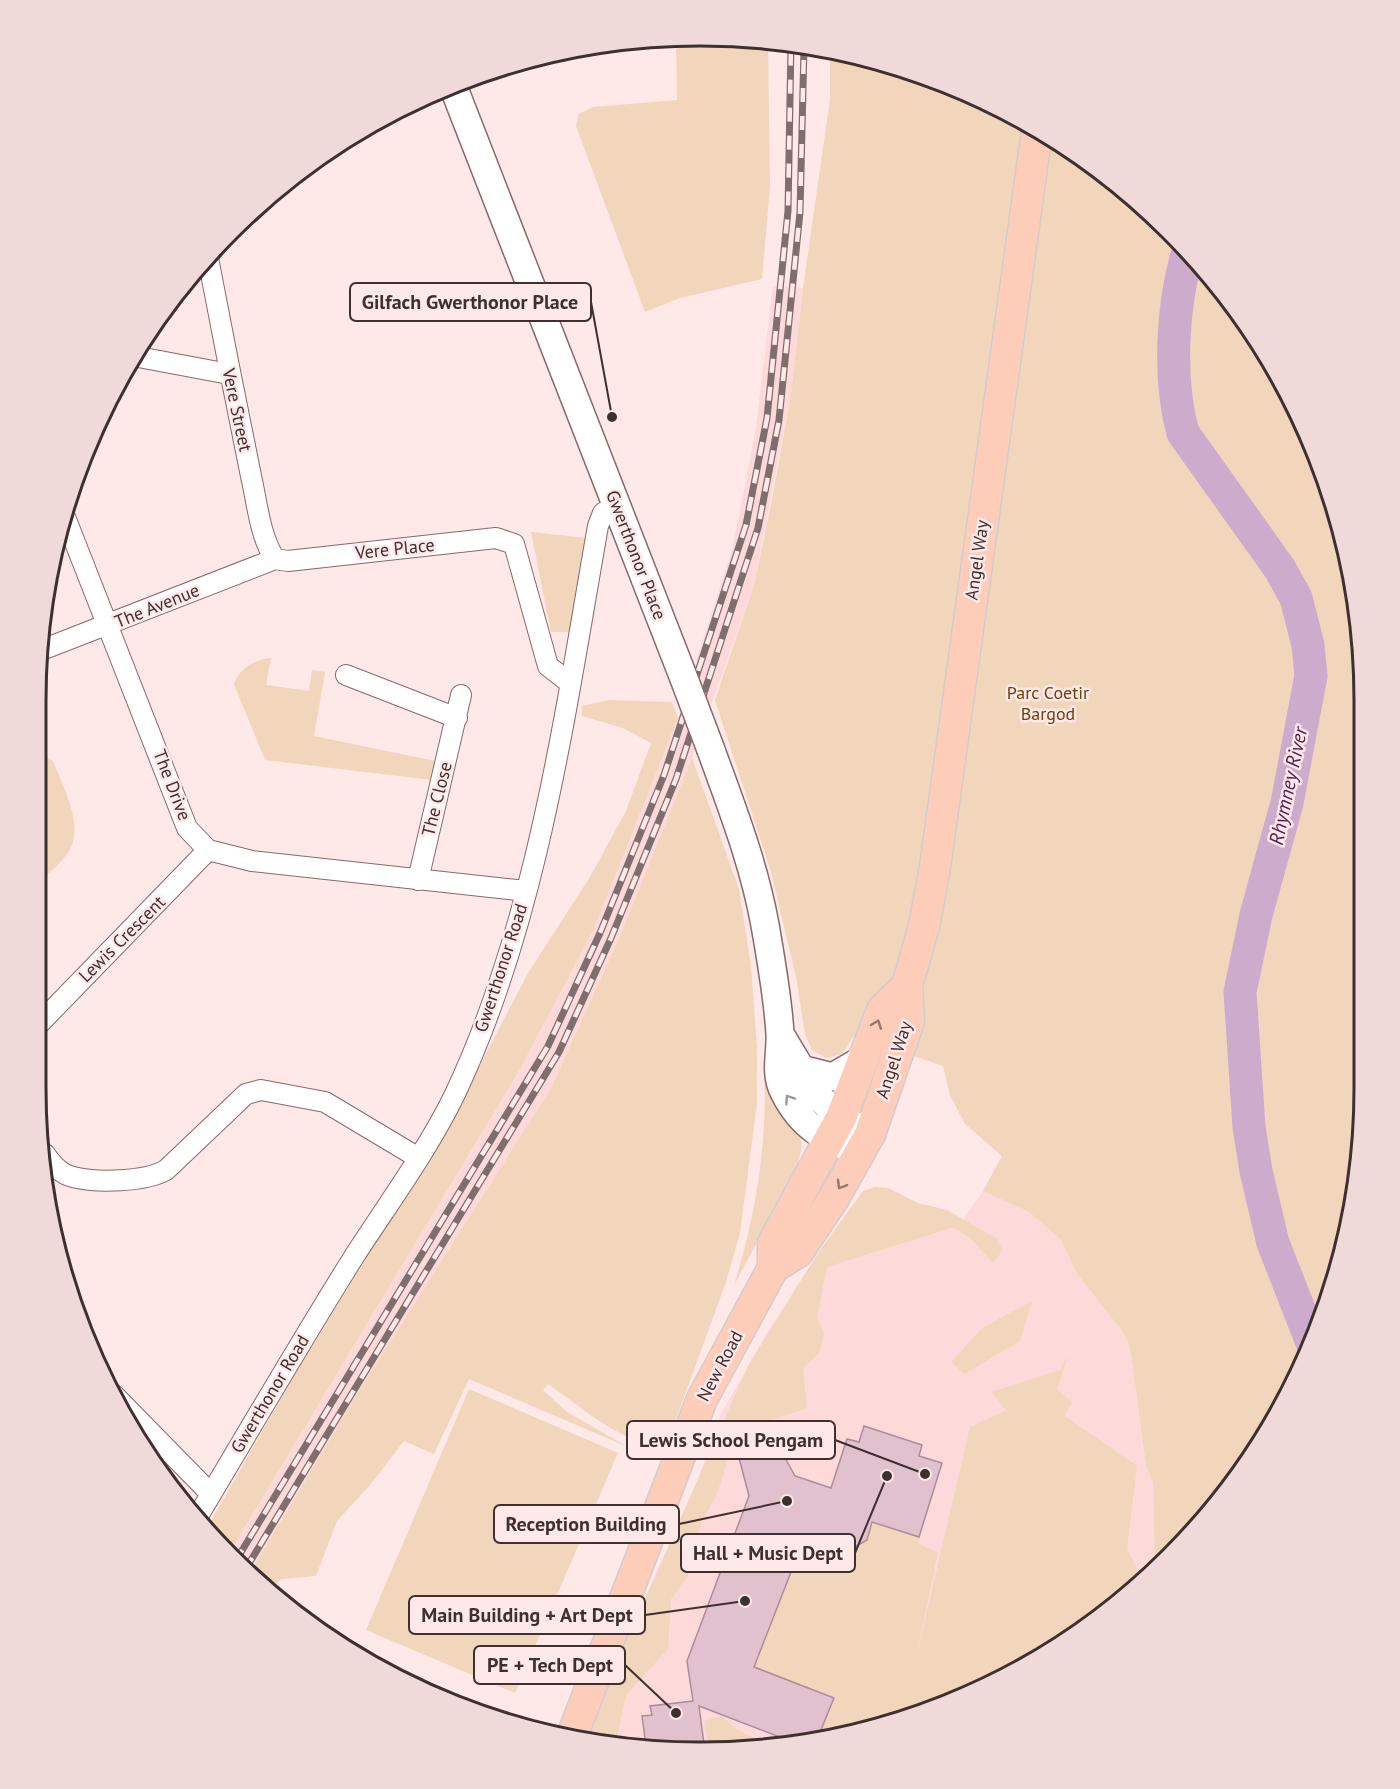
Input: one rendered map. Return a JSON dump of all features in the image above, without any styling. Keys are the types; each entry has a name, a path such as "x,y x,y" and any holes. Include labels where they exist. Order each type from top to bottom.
{"main road":[{"name":"Angel Way","path":"865,1143 909,1021 907,986 924,926 935,867 1036,140"},
{"name":"Angel Way","path":"835,1129 882,1010 907,986"},
{"name":"New Road","path":"574,1730 702,1399 773,1268 773,1243 835,1129"},
{"name":"New Road","path":"773,1268 798,1252 865,1143"}],"street":[{"name":"Gwerthonor Place","path":"456,94 548,334 617,504 748,850 765,924 780,1035 778,1074 784,1092 809,1127 835,1129"},
{"name":"Vere Street","path":"210,268 229,374 269,550 275,560"},
{"path":"144,358 229,374"},
{"name":"Gwerthonor Road","path":"201,1511 306,1333 454,1096 490,1011 526,891 570,683 598,526 603,513 617,504"},
{"name":"The Drive","path":"70,529 188,828 208,850"},
{"name":"Vere Place","path":"275,560 288,561 496,538 514,544 548,666 570,683"},
{"name":"The Avenue","path":"49,647 275,560"},
{"path":"346,675 457,718"},
{"name":"The Close","path":"418,880 462,694"},
{"path":"208,850 252,861 526,891"},
{"name":"Lewis Crescent","path":"46,1017 208,850"},
{"name":"Gwerthonor Place","path":"780,1035 801,1069 802,1080 835,1129"},
{"path":"801,1069 833,1077 862,1060"},
{"path":"51,1161 56,1168 73,1177 141,1180 153,1177 166,1170 246,1094 261,1090 325,1102 417,1157"},
{"path":"835,1129 865,1143"},
{"path":"133,1415 211,1494"}],"shaded area":[{"path":"773,286 803,288 791,393 754,585 692,758 620,936 551,1088 352,1402 254,1566 233,1546 520,1069 594,929 678,718 732,550 755,435"},
{"path":"983,1191 1029,1212 1061,1240 1077,1274 1122,1331 1130,1347 1146,1466 1153,1483 1155,1558 1098,1607 1027,1655 950,1693 910,1708 827,1730 743,1741 657,1741 608,1736 721,1414 765,1336 813,1261 962,1221"}],"green space":[{"path":"700,46 768,50 770,187 762,279 680,298 645,312 576,126 579,114 593,107 677,100 676,47"},
{"name":"Parc Coetir Bargod","path":"830,60 910,81 950,96 1027,134 1098,182 1131,209 1191,269 1218,302 1266,373 1304,450 1319,490 1341,573 1348,615 1354,700 1354,1089 1348,1174 1341,1216 1319,1299 1304,1339 1266,1416 1218,1487 1191,1520 1155,1558 1153,1483 1146,1466 1130,1347 1122,1331 1077,1274 1061,1240 1029,1212 983,1191 1002,1156 965,1124 950,1095 943,1066 854,1036 842,1054 826,1058 812,1050 805,1034 796,977 771,872 715,700 754,585 773,495 791,393 803,288 830,99"},
{"path":"531,532 587,538 574,632 551,632"},
{"path":"271,658 266,685 309,691 312,670 325,672 314,736 435,761 432,780 265,760 234,684 248,666 259,660"},
{"path":"609,700 672,702 678,718 594,929 520,1069 233,1546 211,1522 295,1374 401,1202 480,1065 528,973 590,877 626,811 651,743 623,728 582,716 582,706"},
{"path":"46,757 53,761 66,793 75,830 69,851 46,875"},
{"path":"692,758 739,889 751,966 757,1046 757,1103 740,1233 726,1282 665,1449 648,1445 618,1432 548,1384 543,1390 567,1412 628,1447 469,1379 434,1454 404,1441 371,1484 337,1521 316,1576 281,1579 276,1585 254,1566 352,1402 551,1088 620,936"},
{"path":"764,1067 778,1103 799,1134 801,1148 795,1172 734,1285 749,1232 759,1177 764,1122"},
{"path":"875,1187 888,1188 918,1203 947,1210 996,1238 1003,1250 993,1263 970,1238 954,1227 827,1267 817,1318 824,1333 820,1352 803,1368 807,1408 737,1432 717,1494 701,1523 688,1576 671,1599 668,1649 626,1695 617,1737 590,1733 609,1680 748,1366 820,1250 863,1191"},
{"path":"1032,1301 1020,1341 964,1374 951,1362 982,1328"},
{"path":"1068,1355 1057,1390 1072,1402 1065,1416 1137,1466 1127,1549 1137,1569 1136,1576 1063,1632 989,1675 910,1708 820,1731 834,1697 754,1667 798,1554 848,1551 867,1540 872,1522 919,1537 918,1543 938,1553 914,1667 970,1427 1006,1410 991,1392 1060,1370"},
{"path":"469,1389 618,1453 515,1693 366,1630"},
{"path":"722,1716 737,1730 758,1740 708,1742 704,1721"}],"building":[{"path":"864,1426 922,1445 919,1456 942,1463 919,1537 872,1522 867,1540 848,1551 810,1558 798,1554 754,1667 834,1698 820,1731 781,1737 699,1706 704,1742 645,1740 642,1716 652,1715 650,1706 693,1701 687,1661 749,1496 738,1454 774,1438 795,1476 831,1488 847,1439 859,1442"}],"waterway":[{"name":"Rhymney River","path":"1185,263 1178,295 1174,342 1175,389 1183,433 1280,569 1296,598 1308,645 1311,676 1287,803 1256,915 1240,992 1249,1127 1256,1171 1273,1243 1307,1330"}],"railway":[{"path":"240,1553 548,1046 600,933 664,775 746,525 767,418 788,211 791,53"},
{"path":"250,1562 559,1052 611,938 676,779 758,528 779,420 800,212 804,55"}],"place":[{"name":"Gilfach Gwerthonor Place","path":"612,417"},
{"name":"Lewis School Pengam","path":"925,1474"},
{"name":"Hall + Music Dept","path":"887,1476"},
{"name":"Reception Building","path":"787,1501"},
{"name":"Main Building + Art Dept","path":"745,1601"},
{"name":"PE + Tech Dept","path":"676,1713"}]}
